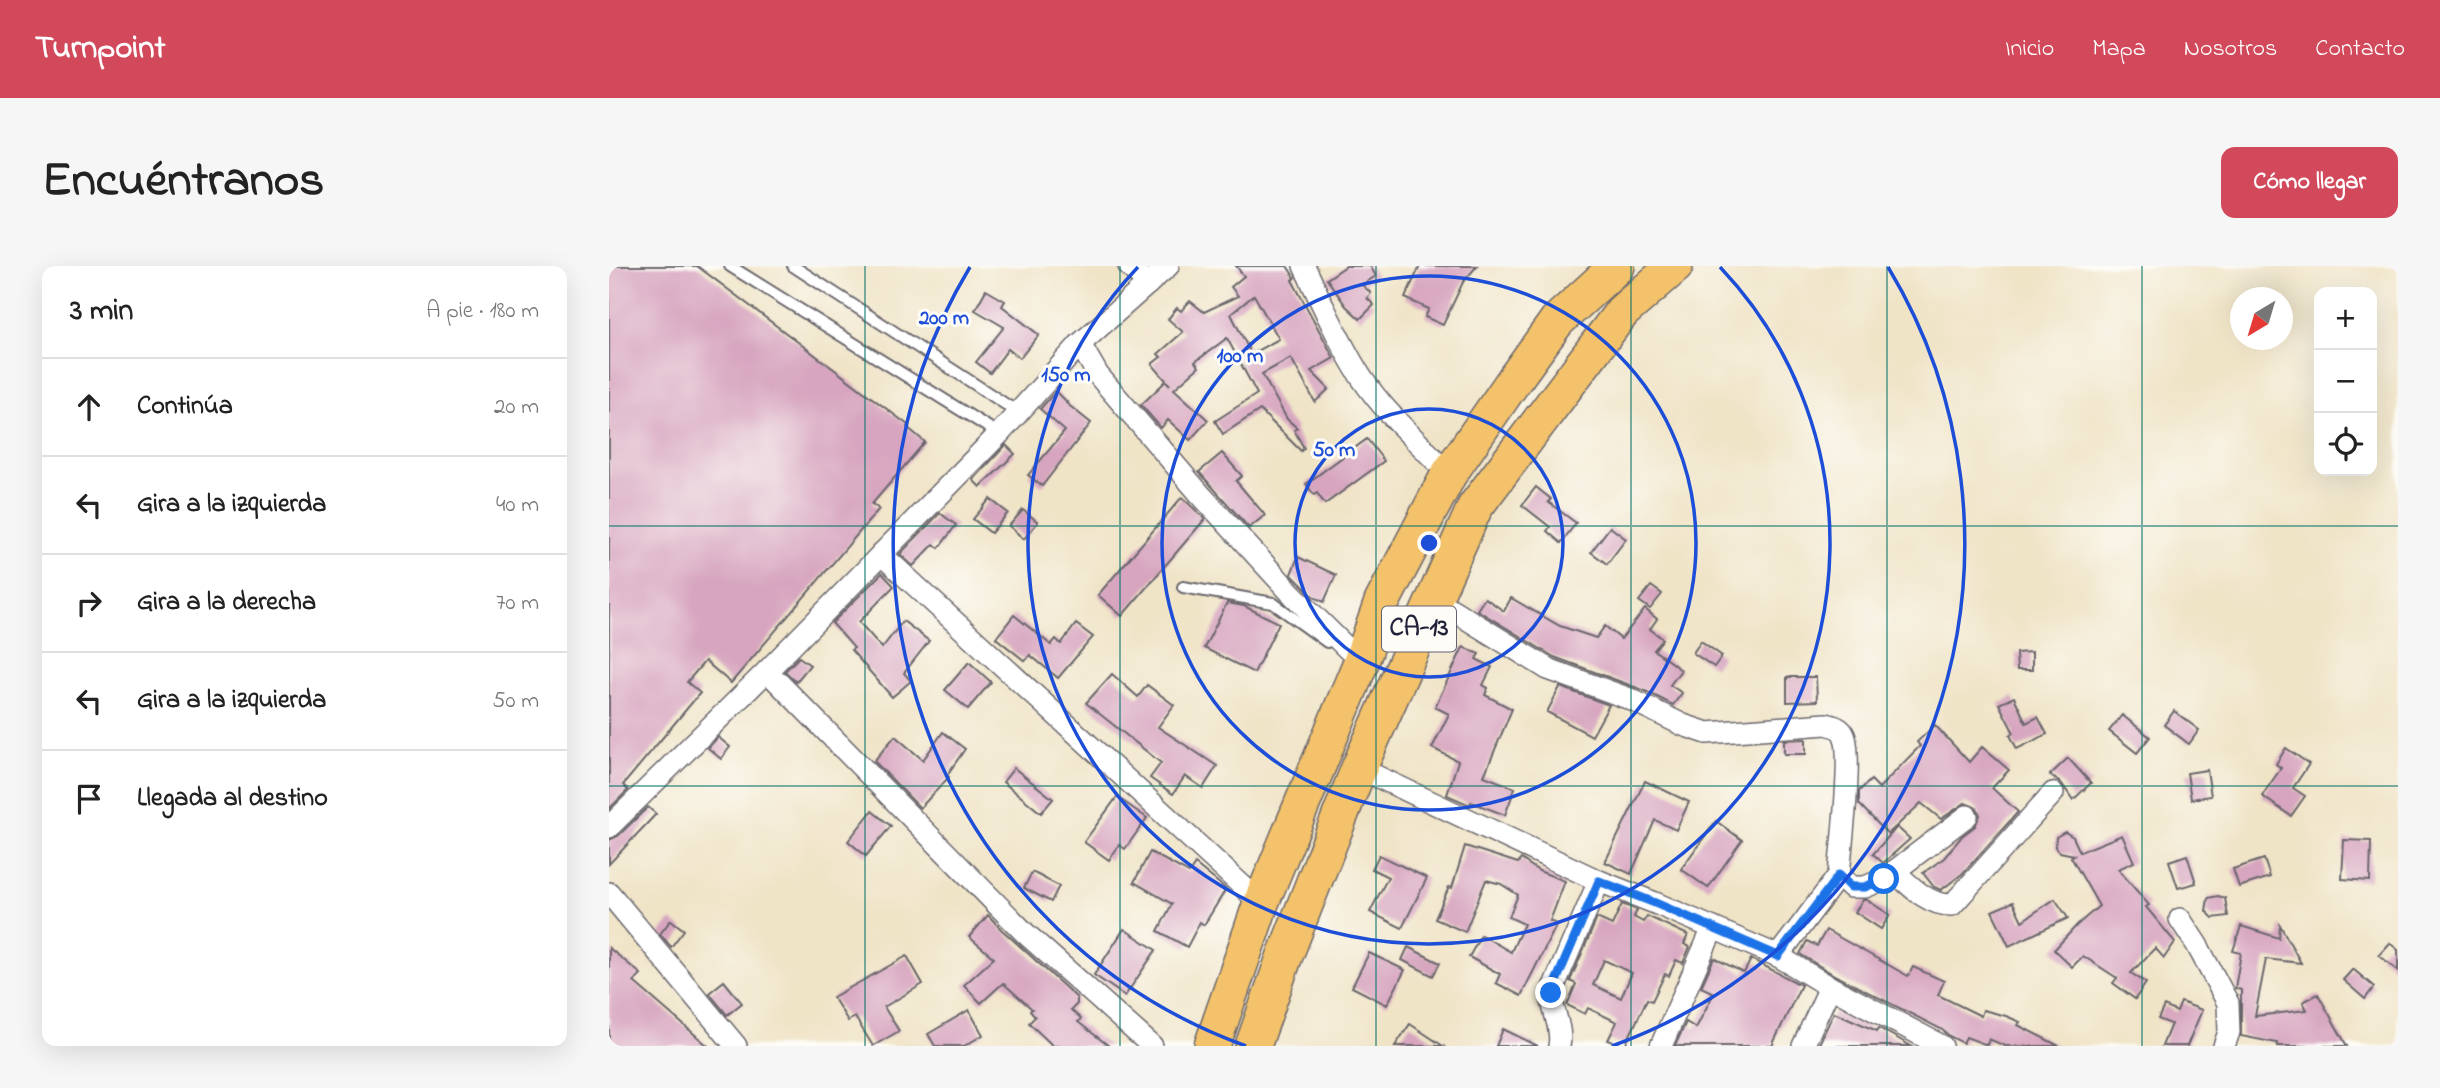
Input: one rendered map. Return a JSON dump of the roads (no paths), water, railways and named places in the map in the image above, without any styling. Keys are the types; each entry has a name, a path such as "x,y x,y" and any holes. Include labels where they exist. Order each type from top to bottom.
{"highway":[{"name":"CA-13","path":"1212,1046 1261,903 1359,666 1382,603 1449,474 1557,321 1616,266"},
{"name":"CA-13","path":"1253,1046 1283,958 1359,768 1475,508 1622,312 1675,266"}],"street":[{"path":"1129,266 1148,284"},
{"path":"609,828 999,434 1080,344 1168,266"},
{"path":"1304,266 1362,378 1402,426 1449,474"},
{"path":"1080,344 1098,375 1200,494 1359,666"},
{"path":"881,554 1261,903"},
{"path":"1433,598 1548,669 1630,699 1683,725 1707,733 1826,724 1837,727 1844,734 1847,763 1839,875 1778,956"},
{"path":"767,671 1025,933 1152,1046"},
{"path":"1359,768 1599,881 1778,956 1830,987 1942,1046"},
{"path":"1894,872 1916,891 1940,905 1952,905 2053,793"},
{"path":"1839,875 1851,887 1865,887 1884,879 1968,816"},
{"path":"1559,1046 1561,1036 1552,1009 1551,993 1599,881"},
{"path":"609,893 736,1046"},
{"path":"2180,919 2228,1003 2229,1032 2224,1046"},
{"path":"1661,1046 1713,928"},
{"path":"1803,1046 1830,987"}],"lane":[{"path":"730,266 999,434"},
{"path":"793,266 1019,413"},
{"path":"1183,587 1273,603 1359,666"}]}
